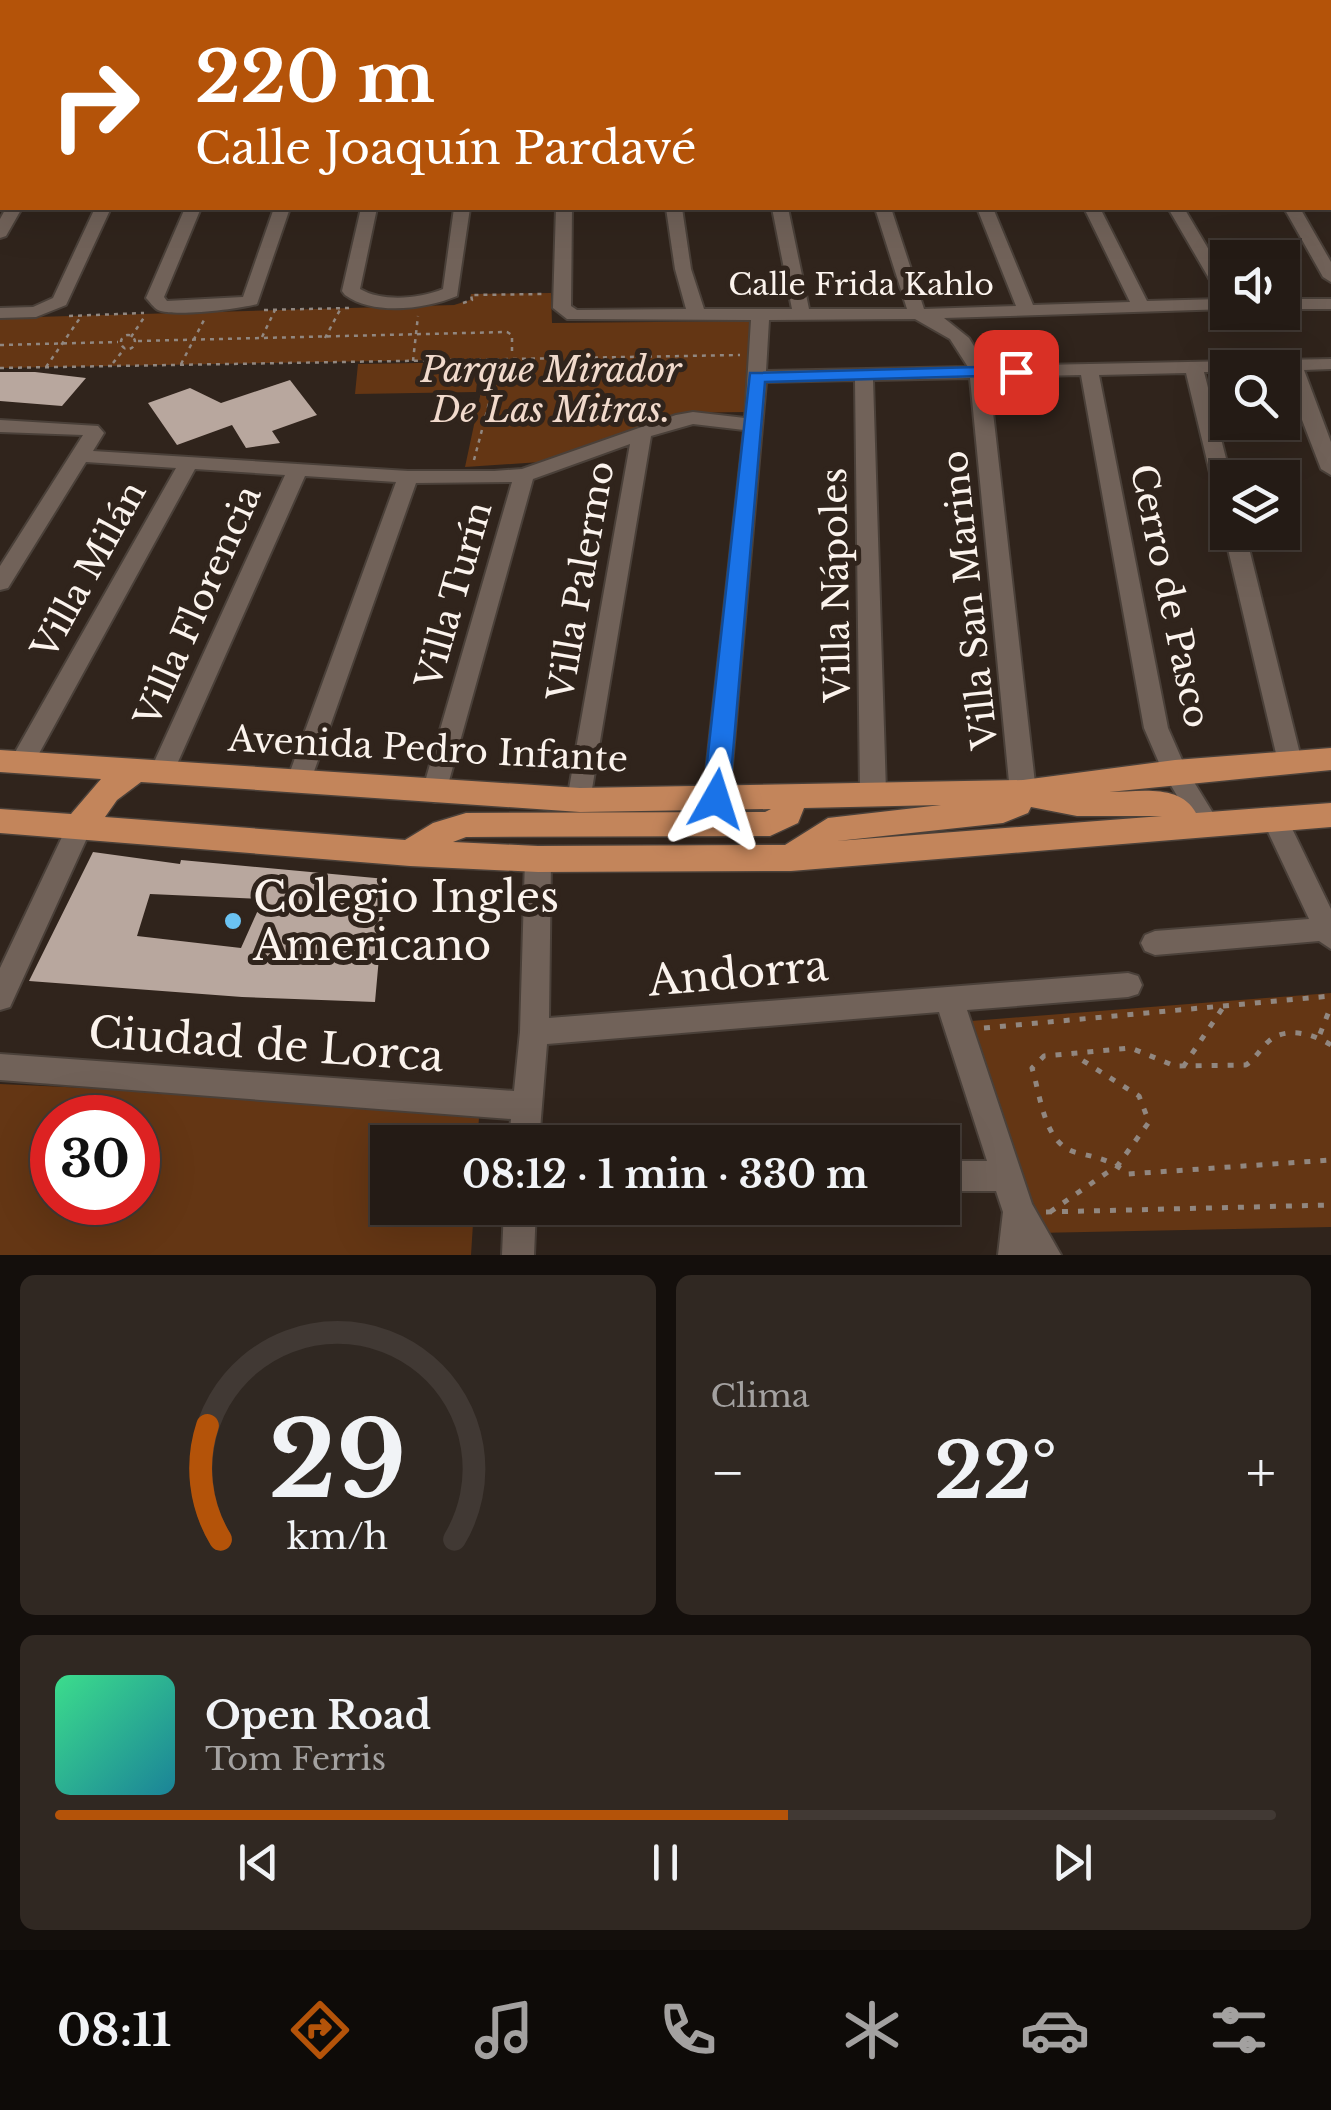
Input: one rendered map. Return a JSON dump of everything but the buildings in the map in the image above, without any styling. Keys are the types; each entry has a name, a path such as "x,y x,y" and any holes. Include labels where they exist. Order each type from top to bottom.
{"main road":[{"name":"Avenida Pedro Infante","path":"10,762 580,800 1023,792 1176,772 1331,760"},
{"path":"79,828 88,783 84,764"},
{"path":"79,828 106,792 150,769"},
{"path":"791,858 828,830 1003,811 1018,804 1023,792 1049,803 1075,807 1168,804 1197,826"},
{"path":"410,853 444,832 466,825 770,824 787,814 790,798"},
{"path":"0,821 410,853 538,859 791,858 1331,815"}],"street":[{"path":"0,232 13,210"},
{"path":"0,313 55,312 102,210"},
{"path":"192,210 155,298 158,304 253,306 281,210"},
{"path":"369,210 351,290 360,304 451,300 462,210"},
{"name":"Calle Frida Kahlo","path":"564,210 562,308 567,314 580,316 696,312 760,316 917,314 1210,302"},
{"path":"674,210 683,270 696,312"},
{"path":"780,210 802,316"},
{"path":"884,210 917,314"},
{"path":"986,210 1027,311"},
{"path":"1093,210 1142,306"},
{"path":"1177,210 1210,269"},
{"path":"1293,210 1331,277"},
{"path":"1300,304 1331,304"},
{"name":"Villa San Marino","path":"917,314 961,336 970,347 979,372 1023,792"},
{"path":"716,799 754,426 753,366 760,316"},
{"path":"1300,365 1331,364"},
{"path":"753,366 864,376 1210,368"},
{"path":"1194,368 1217,460"},
{"name":"Cerro de Pasco","path":"1089,370 1156,728 1197,826"},
{"name":"Villa Nápoles","path":"864,376 872,792"},
{"path":"1300,384 1331,469"},
{"path":"1305,397 1331,398"},
{"path":"83,456 408,477 524,475 642,432 694,418 754,426"},
{"path":"0,426 94,433 0,584"},
{"name":"Villa Palermo","path":"580,800 642,432"},
{"name":"Villa Milán","path":"10,762 188,464"},
{"name":"Villa Florencia","path":"150,769 297,471"},
{"name":"Villa Turín","path":"435,792 524,475"},
{"path":"299,780 408,477"},
{"path":"1238,550 1290,762"},
{"path":"1154,943 1329,933 1275,819"},
{"path":"0,998 79,828"},
{"path":"525,1125 534,1032 538,859"},
{"name":"Andorra","path":"534,1032 1128,986"},
{"path":"949,1000 1009,1176 1034,1212 1045,1255"},
{"name":"Ciudad de Lorca","path":"0,1067 526,1106"},
{"path":"960,1176 1009,1176"},
{"path":"1014,1255 1034,1212"},
{"path":"518,1255 519,1225"}],"path":[{"path":"451,300 472,300 472,295 552,293"},
{"path":"253,306 275,310 360,304"},
{"path":"413,361 419,306"},
{"path":"325,338 341,308"},
{"path":"261,339 275,310"},
{"path":"0,345 118,342 131,337 146,314 81,316 55,312"},
{"path":"182,364 208,312"},
{"path":"46,367 81,316"},
{"path":"112,364 125,348 138,341 508,332 512,335 512,358"},
{"path":"131,337 138,341"},
{"path":"118,342 125,348"},
{"path":"0,368 501,358 753,366"},
{"path":"472,466 501,358"},
{"path":"959,1030 1331,996"},
{"path":"1183,1067 1224,1006"},
{"path":"1319,1036 1331,1006"},
{"path":"1331,1045 1319,1036 1295,1032 1274,1036 1246,1065 1183,1067 1140,1049 1044,1056 1032,1068 1054,1140 1067,1152 1105,1158 1134,1174 1331,1160"},
{"path":"1034,1212 1118,1165 1149,1122 1139,1096 1071,1053"},
{"path":"1034,1212 1331,1205"}],"green space":[{"name":"Parque Mirador De Las Mitras.","path":"551,293 552,323 754,321 746,412 677,413 555,461 465,467 488,359 0,368 0,318 454,305 470,300 471,294"},
{"path":"479,362 476,392 355,394 358,364"},
{"path":"1331,993 1331,1227 1036,1233 971,1021"},
{"path":"0,1084 480,1106 478,1125 370,1125 370,1225 473,1225 471,1255 0,1255"}],"place":[{"name":"Colegio Ingles Americano","path":"233,921"}],"route":[{"path":"716,799 756,377 1016,372"}]}
